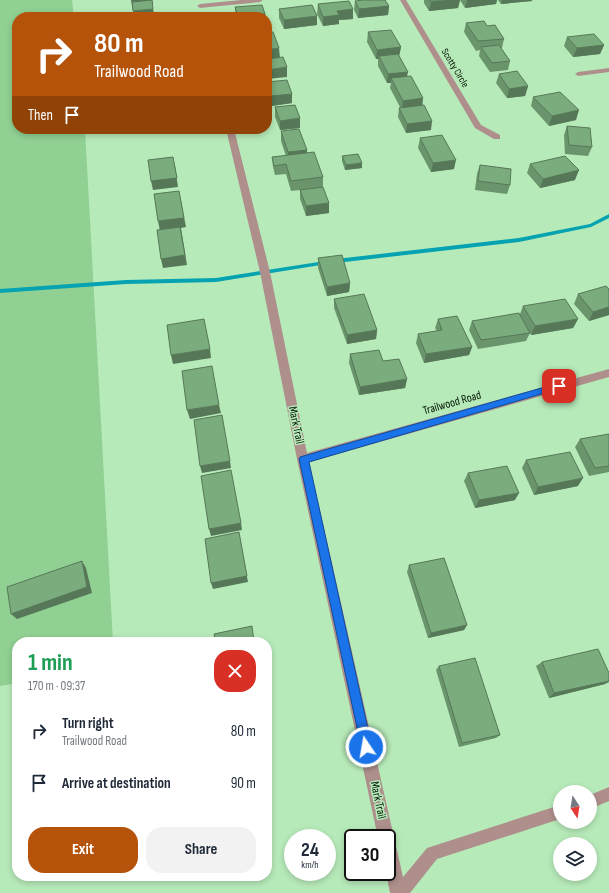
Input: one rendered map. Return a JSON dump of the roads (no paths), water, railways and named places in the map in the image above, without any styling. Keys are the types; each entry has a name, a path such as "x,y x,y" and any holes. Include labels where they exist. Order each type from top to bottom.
{"street":[{"path":"200,6 260,0"},
{"name":"Scotty Circle","path":"403,0 478,126 497,137"},
{"path":"578,74 609,70"},
{"name":"Mark Trail","path":"231,134 265,272 303,459 385,829"},
{"name":"Trailwood Road","path":"303,459 609,373"},
{"path":"597,799 609,794"},
{"name":"Mark Trail","path":"399,893 432,853 553,814"},
{"name":"Mark Trail","path":"396,880 399,893"}],"waterway":[{"path":"336,261 519,240 591,225 609,216"},
{"path":"0,291 126,282 216,280 325,263"}]}
